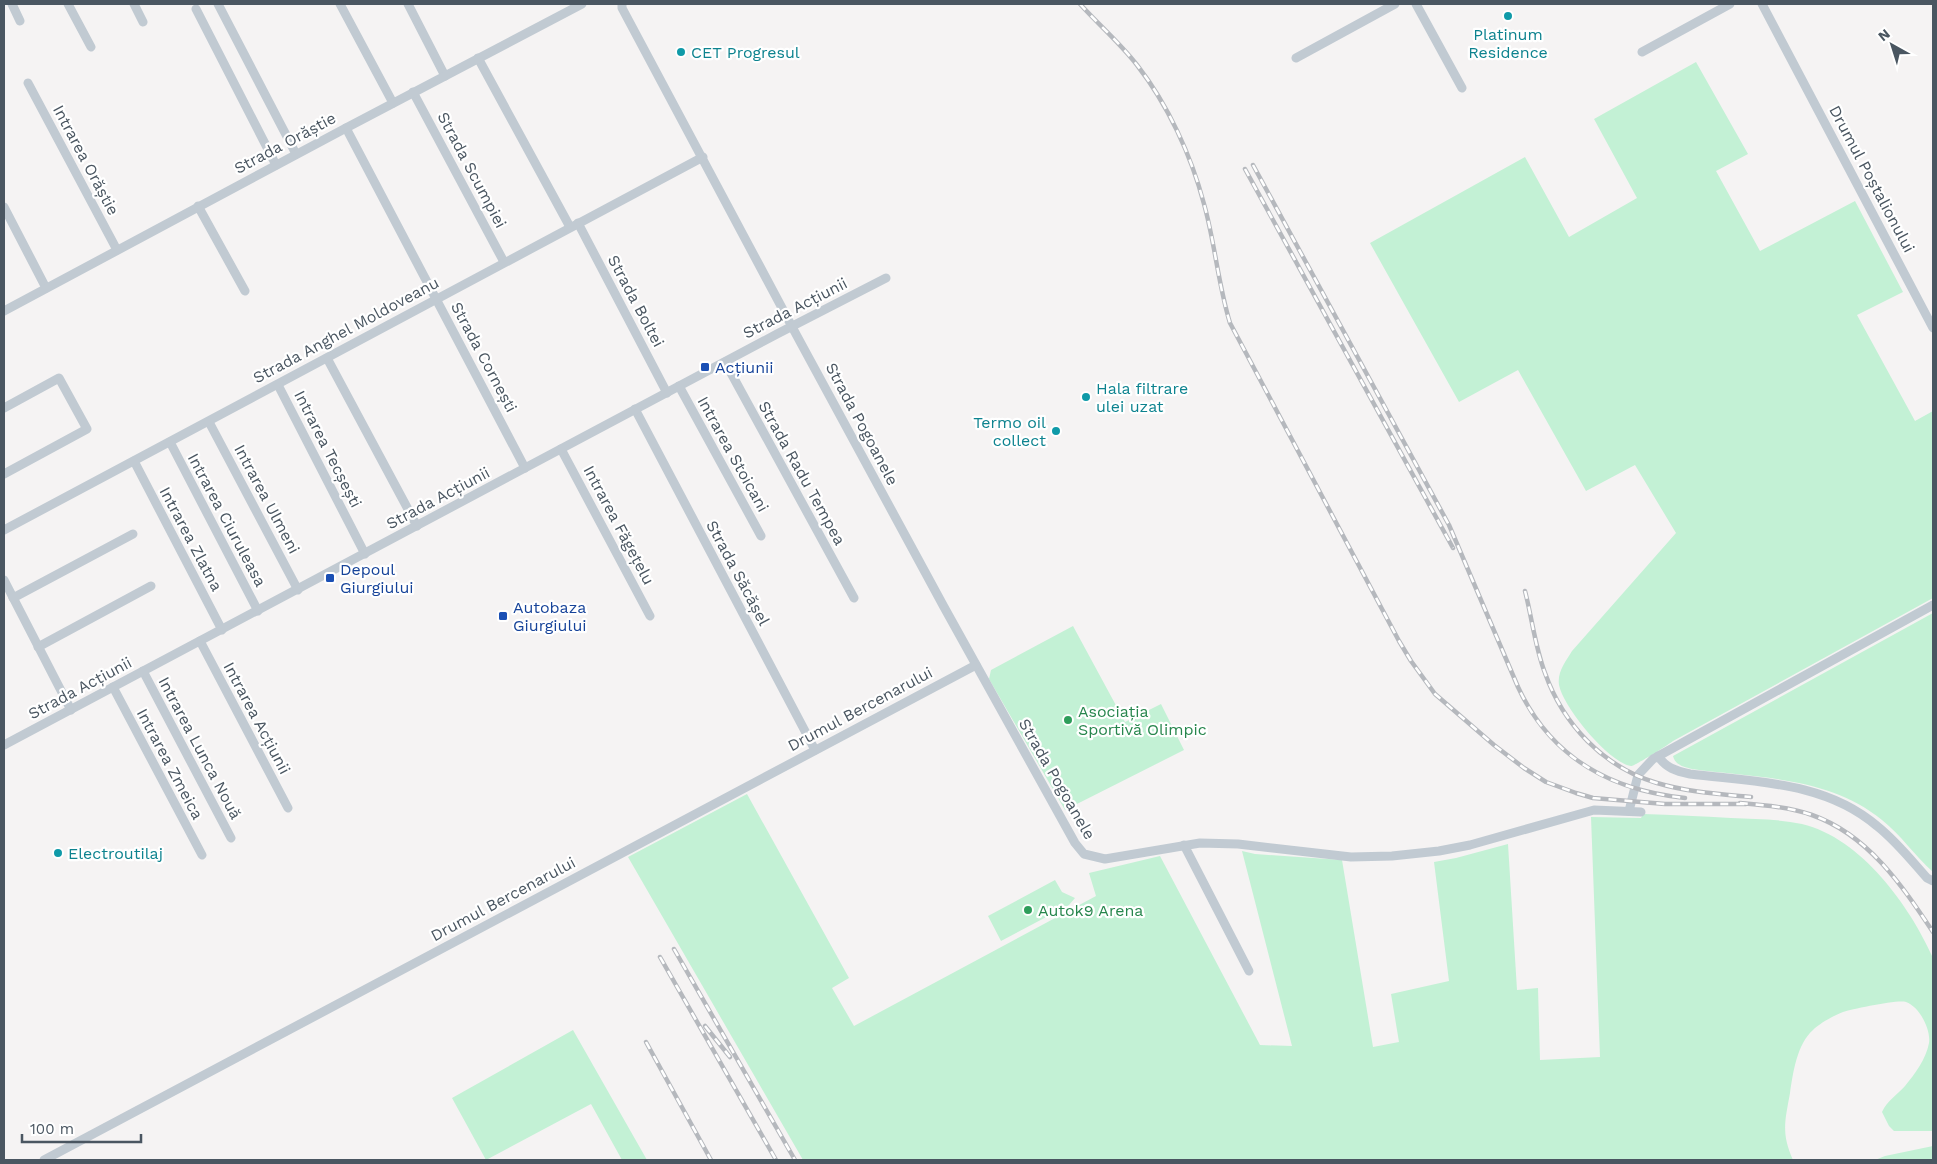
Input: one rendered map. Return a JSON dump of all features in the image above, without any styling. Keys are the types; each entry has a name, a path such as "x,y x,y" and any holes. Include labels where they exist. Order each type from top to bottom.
{"street":[{"path":"12,4 20,20"},
{"path":"68,4 91,47"},
{"path":"134,4 143,22"},
{"path":"218,4 296,154"},
{"path":"340,4 394,102"},
{"path":"408,4 445,76"},
{"name":"Strada Orăștie","path":"4,312 198,206 582,4"},
{"name":"Strada Pogoanele","path":"622,4 622,8 792,326 1075,844 1084,854 1097,859 1184,845"},
{"path":"1296,58 1395,4"},
{"path":"1416,4 1462,88"},
{"path":"1642,52 1730,4"},
{"name":"Drumul Poștalionului","path":"1762,4 1933,328"},
{"path":"196,9 276,165"},
{"name":"Strada Boltei","path":"478,58 667,392"},
{"name":"Intrarea Orăștie","path":"28,83 117,250"},
{"name":"Strada Scumpiei","path":"413,92 504,262"},
{"name":"Strada Cornești","path":"346,128 525,468"},
{"name":"Strada Anghel Moldoveanu","path":"4,530 703,157"},
{"path":"198,206 245,291"},
{"path":"4,207 46,288"},
{"name":"Strada Acțiunii","path":"4,745 667,392 886,278"},
{"path":"327,358 417,526"},
{"name":"Strada Radu Tempea","path":"725,362 854,598"},
{"path":"4,408 59,378 87,430 4,474"},
{"name":"Intrarea Tecșești","path":"278,384 365,554"},
{"name":"Intrarea Stoicani","path":"679,386 761,536"},
{"name":"Strada Săcășel","path":"635,409 815,750"},
{"name":"Intrarea Ulmeni","path":"209,422 298,590"},
{"name":"Intrarea Ciuruleasa","path":"170,442 258,611"},
{"name":"Intrarea Făgețelu","path":"561,449 650,616"},
{"name":"Intrarea Zlatna","path":"134,461 222,630"},
{"path":"13,598 133,534"},
{"path":"4,580 71,710"},
{"path":"38,647 151,586"},
{"path":"1629,811 1636,778 1644,767 1658,756 1933,605"},
{"name":"Intrarea Acțiunii","path":"200,641 288,808"},
{"name":"Drumul Bercenarului","path":"44,1160 976,665"},
{"name":"Intrarea Lunca Nouă","path":"143,671 231,838"},
{"name":"Intrarea Zmeica","path":"113,688 202,855"},
{"path":"1658,756 1668,767 1683,773 1784,785 1810,790 1833,798 1876,824 1927,878 1933,881"},
{"path":"1249,971 1184,845 1230,844 1342,856 1392,856 1470,846 1594,810 1642,812"}],"green space":[{"path":"1696,62 1748,154 1716,171 1760,251 1855,201 1903,292 1857,315 1915,421 1933,411 1933,598 1631,766 1622,763 1611,755 1588,733 1562,695 1559,676 1572,651 1676,533 1635,465 1586,491 1518,370 1459,402 1370,243 1525,157 1569,237 1637,198 1594,119"},
{"path":"1933,613 1933,872 1882,820 1861,806 1839,795 1791,781 1692,769 1680,765 1674,759 1673,756"},
{"name":"Asociația Sportivă Olimpic","path":"1073,626 1125,722 1161,704 1184,750 1065,810 989,679 991,670"},
{"path":"747,794 849,978 832,988 854,1026 1096,896 1089,873 1160,856 1260,1045 1292,1046 1242,851 1255,854 1342,860 1373,1047 1399,1042 1391,994 1449,981 1434,862 1508,844 1517,990 1538,988 1540,1060 1600,1057 1591,817 1641,818 1643,814 1784,821 1802,824 1824,832 1844,844 1881,877 1911,917 1933,958 1933,1131 1894,1131 1889,1126 1882,1112 1916,1071 1923,1060 1929,1043 1928,1032 1920,1014 1911,1005 1902,1001 1843,1012 1816,1027 1803,1043 1799,1051 1793,1077 1785,1127 1789,1151 1793,1160 803,1160 628,857"},
{"name":"Autok9 Arena","path":"1055,880 1062,892 1075,898 1069,905 1001,941 988,916"},
{"path":"573,1030 647,1160 622,1160 591,1104 486,1160 452,1098"},
{"path":"1933,1146 1933,1160 1875,1160 1885,1156"}],"railway":[{"path":"1080,4 1137,65 1159,97 1177,131 1199,186 1230,323 1399,641 1435,694 1524,768 1546,782 1576,793 1593,798 1665,804 1746,804"},
{"path":"1253,165 1449,525 1518,687 1532,712 1547,733 1586,766 1608,778 1632,787 1658,794 1685,798"},
{"path":"1245,169 1453,548"},
{"path":"1525,591 1539,653 1553,692 1574,726 1603,755 1637,776 1657,783 1691,791 1751,797"},
{"path":"1740,803 1803,812 1832,824 1850,835 1882,863 1933,932"},
{"path":"674,949 795,1160"},
{"path":"660,957 776,1160"},
{"path":"705,1026 730,1057"},
{"path":"646,1042 711,1160"}],"place":[{"name":"Platinum Residence","path":"1508,16"},
{"name":"CET Progresul","path":"681,52"},
{"name":"Acțiunii","path":"705,367"},
{"name":"Hala filtrare ulei uzat","path":"1086,397"},
{"name":"Termo oil collect","path":"1056,431"},
{"name":"Depoul Giurgiului","path":"330,578"},
{"name":"Autobaza Giurgiului","path":"503,616"},
{"name":"Asociația Sportivă Olimpic","path":"1068,720"},
{"name":"Electroutilaj","path":"58,853"},
{"name":"Autok9 Arena","path":"1028,910"}]}
